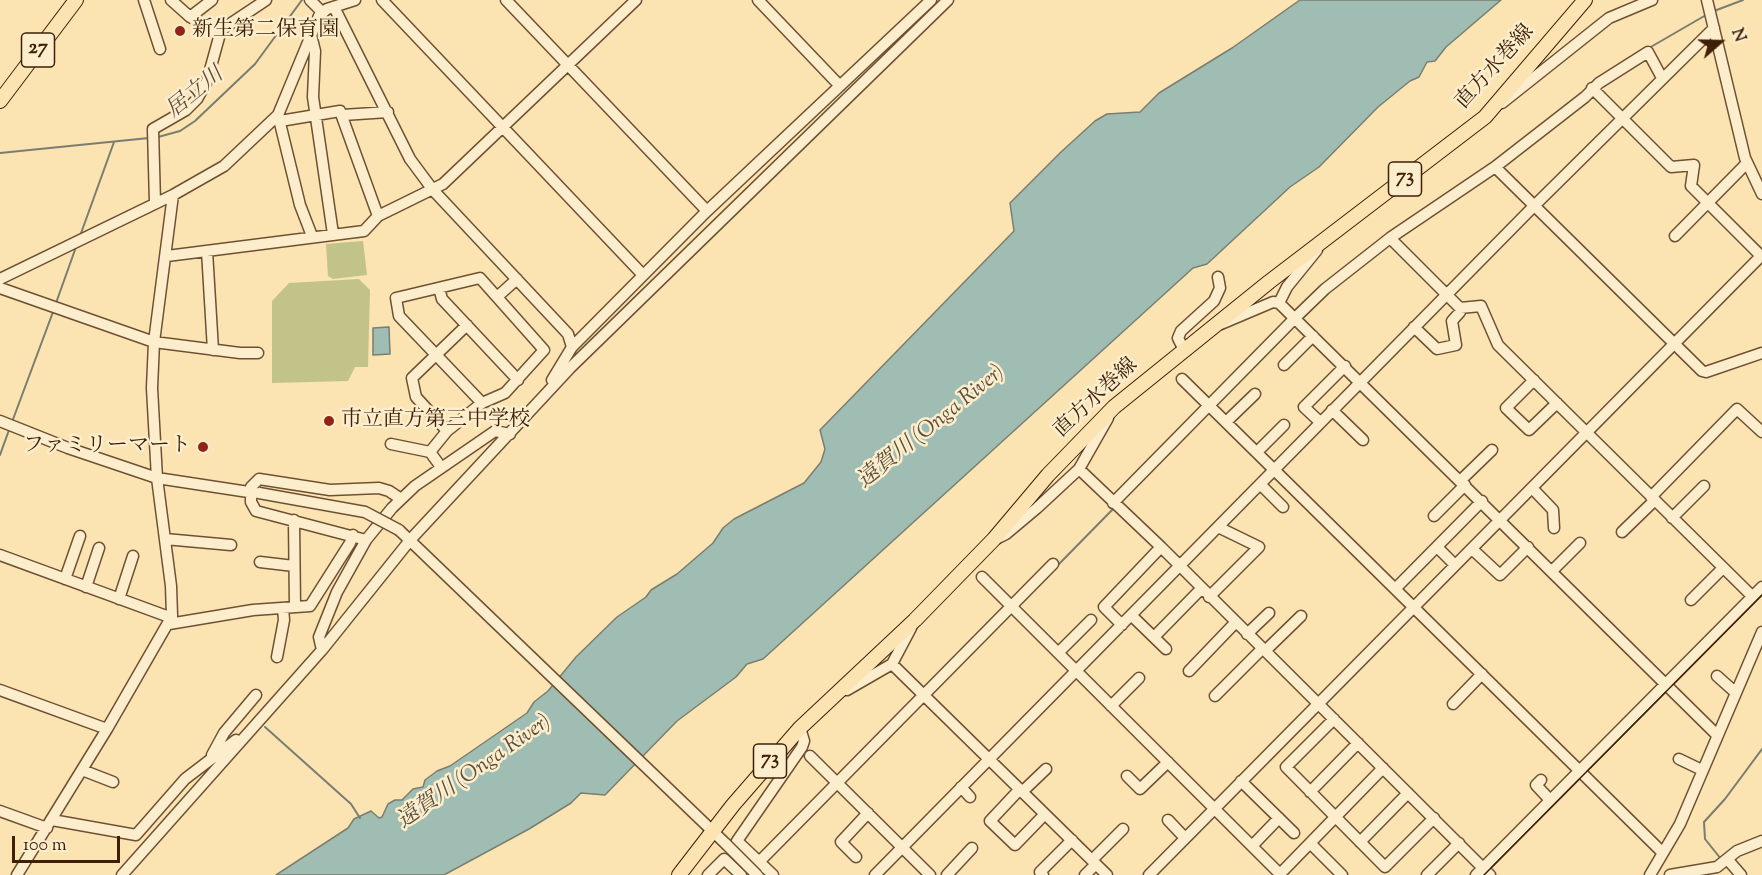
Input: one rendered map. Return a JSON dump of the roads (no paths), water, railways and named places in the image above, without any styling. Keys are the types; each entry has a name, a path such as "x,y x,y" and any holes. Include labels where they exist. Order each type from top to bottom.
{"main road":[{"name":"27","path":"0,101 76,0"},
{"name":"直方水巻線","path":"679,875 710,828 800,728 915,620 994,539 1048,475 1114,407 1485,117 1585,0"}],"street":[{"path":"144,0 160,49"},
{"path":"171,0 190,17 214,32 221,30 266,0"},
{"path":"190,17 212,0"},
{"path":"310,0 322,12"},
{"path":"0,279 173,195 224,166 279,118 322,12 355,0"},
{"path":"382,0 643,275"},
{"path":"506,0 707,211"},
{"path":"166,256 364,231 378,216 402,202 433,190 502,128 636,0"},
{"path":"758,0 840,86"},
{"path":"537,403 572,347 707,211 931,0"},
{"path":"122,875 322,650 411,539 537,403 612,324 948,0"},
{"path":"1485,117 1609,18 1652,0"},
{"path":"334,7 410,159 433,190 568,334 572,347"},
{"path":"1709,9 1747,163 1762,194"},
{"path":"874,875 900,845 961,787 987,757 1120,623 1131,615 1178,564 1218,527 1319,421 1621,116 1714,28"},
{"path":"155,203 152,174 154,127 186,110 197,99 207,81 221,30"},
{"path":"311,35 315,51 313,91 333,234"},
{"path":"1115,505 1212,407 1295,318 1326,289 1495,167 1585,97 1592,88 1648,52 1662,78"},
{"path":"1149,875 1762,256 1691,186 1694,165 1671,167 1592,88"},
{"path":"279,118 337,110 343,115 378,216"},
{"path":"343,115 388,111"},
{"path":"279,118 300,205 312,236"},
{"path":"1675,236 1747,163"},
{"path":"1495,167 1674,344 1706,372 1762,353"},
{"path":"17,875 50,824 170,621 171,586 157,478 152,388 154,342 173,195"},
{"path":"1392,240 1460,308 1481,306 1498,345 1752,596"},
{"path":"1279,303 1287,287 1324,241"},
{"path":"207,251 213,350"},
{"path":"1184,350 1179,342 1181,332 1214,301 1220,288 1218,277"},
{"path":"430,452 447,431 482,403 505,393 544,350 480,278 396,298 399,316 482,403"},
{"path":"497,297 517,279"},
{"path":"0,288 154,342 258,353"},
{"path":"439,288 442,298 518,380"},
{"path":"1215,326 1273,302 1279,303 1360,380 1718,735"},
{"path":"1414,327 1437,349 1456,345 1452,321 1461,312 1460,308"},
{"path":"447,431 416,397 412,378 467,325"},
{"path":"1284,365 1313,336"},
{"path":"1319,421 1304,407 1345,366"},
{"path":"1182,379 1663,853"},
{"path":"1534,380 1506,408 1529,430 1557,403"},
{"path":"1226,422 1255,394"},
{"path":"994,539 1006,534 1022,521 1078,469 1114,407"},
{"path":"1623,532 1737,409 1762,432"},
{"path":"1332,410 1363,440"},
{"path":"7,424 157,478 365,512 399,530 421,548 726,844 773,875"},
{"path":"1257,452 1284,425"},
{"path":"322,650 318,643 337,592 366,540 401,498 441,467 495,431 510,434"},
{"path":"391,444 430,452 441,467"},
{"path":"1434,516 1492,450"},
{"path":"1078,469 1161,547 1459,843 1483,873 1550,800 1762,587"},
{"path":"255,493 251,487 259,479 330,490 379,488 389,490 401,498"},
{"path":"1260,484 1283,507"},
{"path":"1672,518 1704,486"},
{"path":"1532,488 1553,510 1554,528"},
{"path":"255,493 251,502 256,511 366,540"},
{"path":"1395,589 1482,501"},
{"path":"294,520 295,607"},
{"path":"1154,637 1259,547 1218,527"},
{"path":"0,555 119,599 170,621 310,606 353,535"},
{"path":"65,579 80,536"},
{"path":"165,539 231,544"},
{"path":"1552,571 1580,543"},
{"path":"1120,623 1104,607 1161,547"},
{"path":"1437,547 1455,565"},
{"path":"1472,549 1500,575 1528,547"},
{"path":"86,587 99,548"},
{"path":"119,599 133,556"},
{"path":"260,562 294,566"},
{"path":"760,866 1013,608 1053,564"},
{"path":"1691,600 1723,568"},
{"path":"982,578 1281,875 1383,768"},
{"path":"278,657 284,620 283,608"},
{"path":"1247,634 1269,613"},
{"path":"1131,615 1166,649"},
{"path":"1215,696 1301,616"},
{"path":"834,697 892,664 915,620"},
{"path":"1059,652 1091,620"},
{"path":"1189,671 1236,623"},
{"path":"1762,632 1758,654 1736,693 1680,824 1652,872 1669,875 1717,867 1737,851 1762,841"},
{"path":"892,664 1107,875"},
{"path":"1453,704 1482,674"},
{"path":"1718,676 1736,693"},
{"path":"1111,706 1139,678"},
{"path":"0,690 107,729"},
{"path":"212,757 224,733 256,695"},
{"path":"1334,719 1286,767 1360,842 1381,871 1434,819"},
{"path":"760,866 737,841 802,747 804,741 800,728"},
{"path":"0,811 50,824 136,836 185,779 212,757 247,734"},
{"path":"1310,792 1358,743"},
{"path":"810,756 930,875"},
{"path":"1678,759 1702,771"},
{"path":"1127,777 1140,789 1168,762"},
{"path":"1046,769 990,821 1015,845 1046,814"},
{"path":"82,770 113,782"},
{"path":"1541,780 1536,785 1550,800"},
{"path":"1241,781 1294,833"},
{"path":"961,787 970,797"},
{"path":"1360,842 1408,793"},
{"path":"856,856 841,842 868,813"},
{"path":"1252,846 1279,818"},
{"path":"1168,820 1185,838"},
{"path":"1085,875 1123,828"},
{"path":"1043,875 1040,872 1072,840"},
{"path":"1310,843 1337,873"},
{"path":"1427,875 1459,843"},
{"path":"946,875 972,848"},
{"path":"708,875 724,859 741,875"},
{"path":"1726,861 1741,875"},
{"path":"114,875 131,865"}],"water":[{"name":"遠賀川 (Onga River)","path":"1300,0 1501,0 1446,47 1435,61 1427,62 1419,77 1410,81 1378,107 1319,167 1290,187 1207,264 1193,268 763,659 747,664 736,677 677,721 605,795 581,793 571,803 529,829 444,875 276,875 348,828 354,819 371,811 379,818 382,817 388,804 395,800 402,800 413,789 423,787 425,780 437,771 450,766 527,713 534,702 548,691 576,657 617,617 646,597 651,590 677,574 713,543 723,528 734,519 804,483 821,462 825,449 820,430 1014,231 1010,203 1061,152 1095,121 1107,114 1140,112 1159,93 1232,48"},
{"path":"389,327 390,354 373,355 373,328"}],"waterway":[{"name":"居立川","path":"158,137 180,131 195,121 255,64 302,0"},
{"path":"1714,11 1743,0"},
{"path":"1649,48 1706,15"},
{"name":"居立川","path":"0,153 149,138"},
{"path":"80,236 114,142"},
{"path":"56,303 76,247"},
{"path":"12,422 53,312"},
{"path":"0,455 9,430"},
{"path":"1058,565 1115,507"},
{"path":"265,727 351,804 360,818"},
{"path":"1721,859 1705,839 1704,822 1725,799 1762,749"}],"tram line":[{"path":"1484,875 1762,595"}],"place":[{"name":"新生第二保育園","path":"180,31"},
{"name":"市立直方第三中学校","path":"329,421"},
{"name":"ファミリーマート","path":"203,447"}]}
